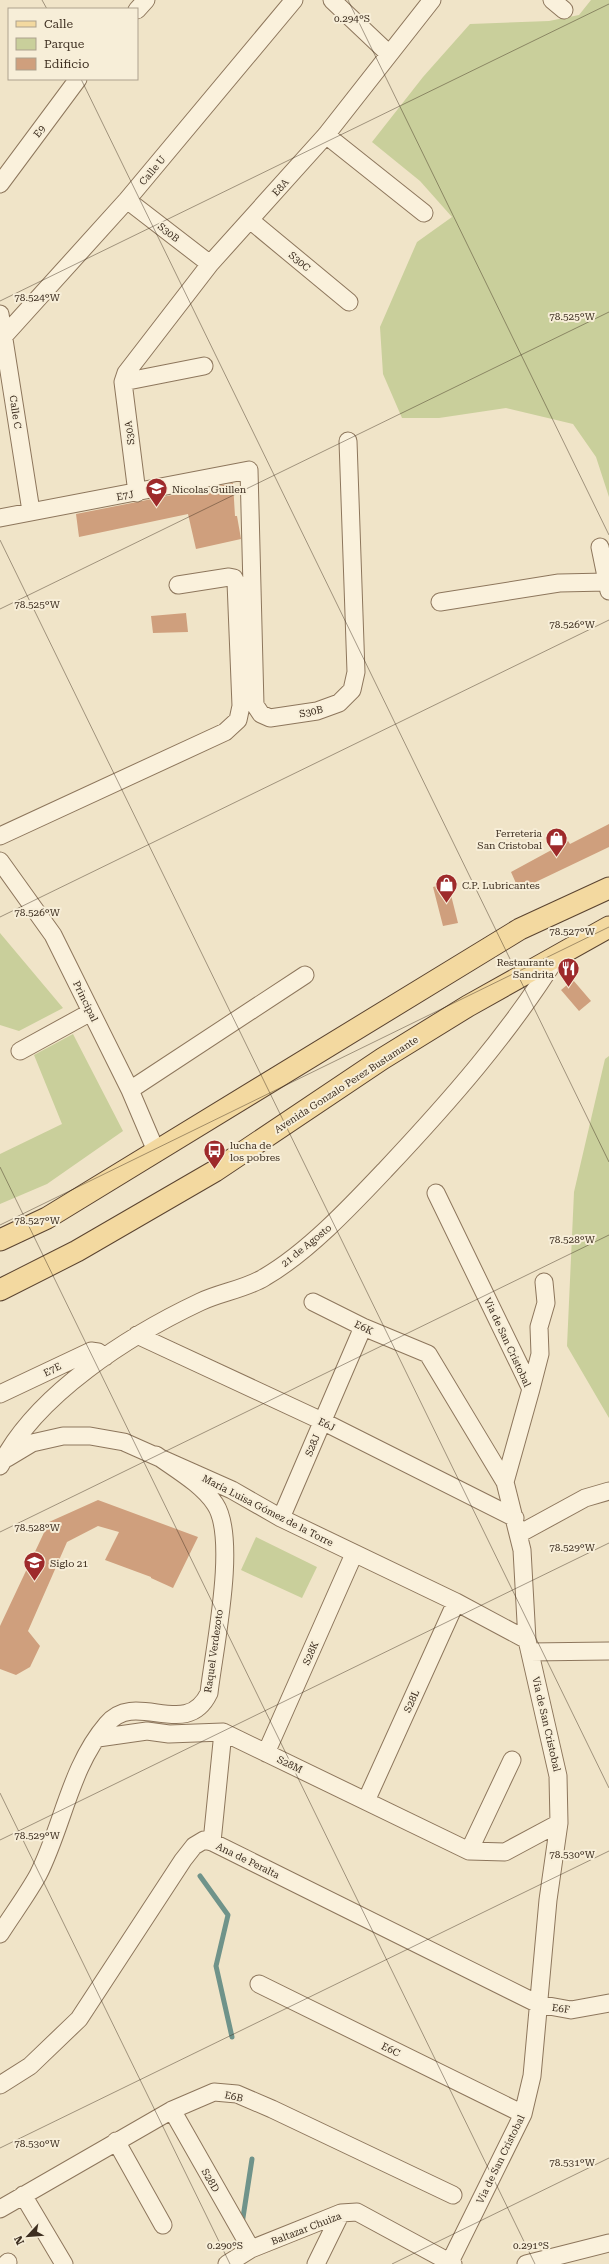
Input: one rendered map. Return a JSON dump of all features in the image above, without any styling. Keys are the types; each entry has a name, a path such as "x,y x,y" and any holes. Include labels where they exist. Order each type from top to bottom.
{"main road":[{"path":"0,1240 47,1218 520,929 609,888"},
{"name":"Avenida Gonzalo Perez Bustamante","path":"0,1290 77,1251 215,1171 382,1059 468,1006 609,927"}],"street":[{"path":"138,9 146,0"},
{"name":"Calle U","path":"5,335 127,200 294,0"},
{"path":"332,0 389,54"},
{"name":"E8A","path":"124,377 210,264 326,135 432,0"},
{"name":"E9","path":"0,184 77,80"},
{"path":"326,135 424,213"},
{"name":"S30B","path":"127,200 210,264"},
{"name":"S30C","path":"250,220 349,302"},
{"name":"Calle C","path":"0,314 5,335 31,511"},
{"path":"124,377 204,366"},
{"name":"S30A","path":"124,377 136,493"},
{"name":"S30B","path":"249,470 256,704 261,714 270,718 317,711 339,703 352,690 356,672 348,441"},
{"name":"E7J","path":"0,518 249,470"},
{"path":"440,602 559,583 608,587 600,547"},
{"path":"0,836 225,732 238,720 241,706 236,582 234,578 229,577 178,585"},
{"name":"Principal","path":"0,861 53,935 130,1090 156,1151"},
{"name":"21 de Agosto","path":"1,1463 24,1429 48,1403 105,1357 137,1335 203,1301 265,1278 312,1242 361,1196 473,1074 524,1007 558,955"},
{"path":"130,1090 305,975"},
{"path":"20,1051 92,1012"},
{"name":"Via de San Cristobal","path":"436,1193 531,1389 505,1482 522,1550 529,1646 558,1776 559,1823 548,1900 532,2076 522,2114 450,2263"},
{"path":"531,1389 540,1354 539,1327 546,1303 544,1282"},
{"name":"E6K","path":"313,1302 363,1328 428,1354 505,1482"},
{"name":"S28J","path":"281,1518 363,1328"},
{"name":"E6J","path":"137,1335 322,1421 515,1518"},
{"name":"E7E","path":"0,1394 90,1352 98,1352 105,1357"},
{"name":"María Luisa Gómez de la Torre","path":"1,1463 32,1444 76,1435 105,1438 156,1455 232,1490 281,1518 456,1602 529,1646"},
{"name":"Raquel Verdezoto","path":"0,1934 38,1875 84,1757 108,1723 132,1710 174,1716 186,1714 204,1703 209,1693 225,1568 225,1532 222,1517 215,1503 203,1491 156,1455"},
{"path":"519,1534 585,1498 609,1492"},
{"name":"S28K","path":"266,1752 354,1554"},
{"name":"S28L","path":"366,1801 456,1602"},
{"path":"529,1646 609,1651"},
{"name":"S28M","path":"98,1738 147,1730 169,1734 223,1732 469,1851 505,1852 559,1823"},
{"path":"212,1842 223,1732"},
{"path":"469,1851 512,1760"},
{"name":"Ana de Peralta","path":"0,2085 30,2066 79,2019 183,1860 199,1841 212,1842 538,2004"},
{"name":"E6C","path":"259,1984 522,2114"},
{"name":"E6F","path":"538,2004 571,2010 609,2003"},
{"name":"E6B","path":"0,2209 172,2110 214,2092 237,2094 272,2109 453,2196"},
{"name":"S28D","path":"172,2110 251,2249"},
{"path":"116,2141 163,2225"},
{"path":"23,2195 64,2264"},
{"name":"Baltazar Chuiza","path":"227,2264 251,2249 341,2213 357,2212 438,2254 450,2263"},
{"path":"316,2264 341,2213"},
{"path":"526,2264 609,2243"}],"green space":[{"path":"591,0 609,0 609,497 596,457 573,424 506,408 439,418 402,418 383,374 380,327 417,242 452,217 420,181 372,142 423,77 470,24 549,21 579,15"},
{"path":"0,933 63,1008 19,1031 0,1025"},
{"path":"73,1034 123,1131 47,1184 0,1204 0,1154 62,1124 34,1055"},
{"path":"609,1056 609,1418 567,1346 574,1192 605,1059"},
{"path":"256,1537 317,1567 302,1598 241,1570"}],"building":[{"path":"233,483 235,516 237,516 241,539 196,549 188,514 79,537 76,514"},
{"path":"186,613 188,632 153,633 151,616"},
{"path":"609,824 609,847 519,890 511,872 568,841 570,844"},
{"name":"C.P. Lubricantes","path":"448,883 458,923 443,926 433,887"},
{"path":"573,980 591,1001 579,1011 561,990"},
{"name":"Siglo 21","path":"98,1500 198,1537 173,1588 151,1577 105,1560 119,1532 98,1526 67,1542 28,1631 40,1646 30,1667 16,1675 0,1669 0,1626 49,1522"}],"waterway":[{"path":"200,1876 228,1915 216,1966 232,2037"},
{"path":"242,2224 252,2159"}],"place":[{"name":"Nicolas Guillen","path":"156,508"},
{"name":"Ferreteria San Cristobal","path":"557,858"},
{"name":"C.P. Lubricantes","path":"446,904"},
{"name":"Restaurante Sandrita","path":"569,988"},
{"name":"lucha de los pobres","path":"215,1170"},
{"name":"Siglo 21","path":"35,1582"}]}
